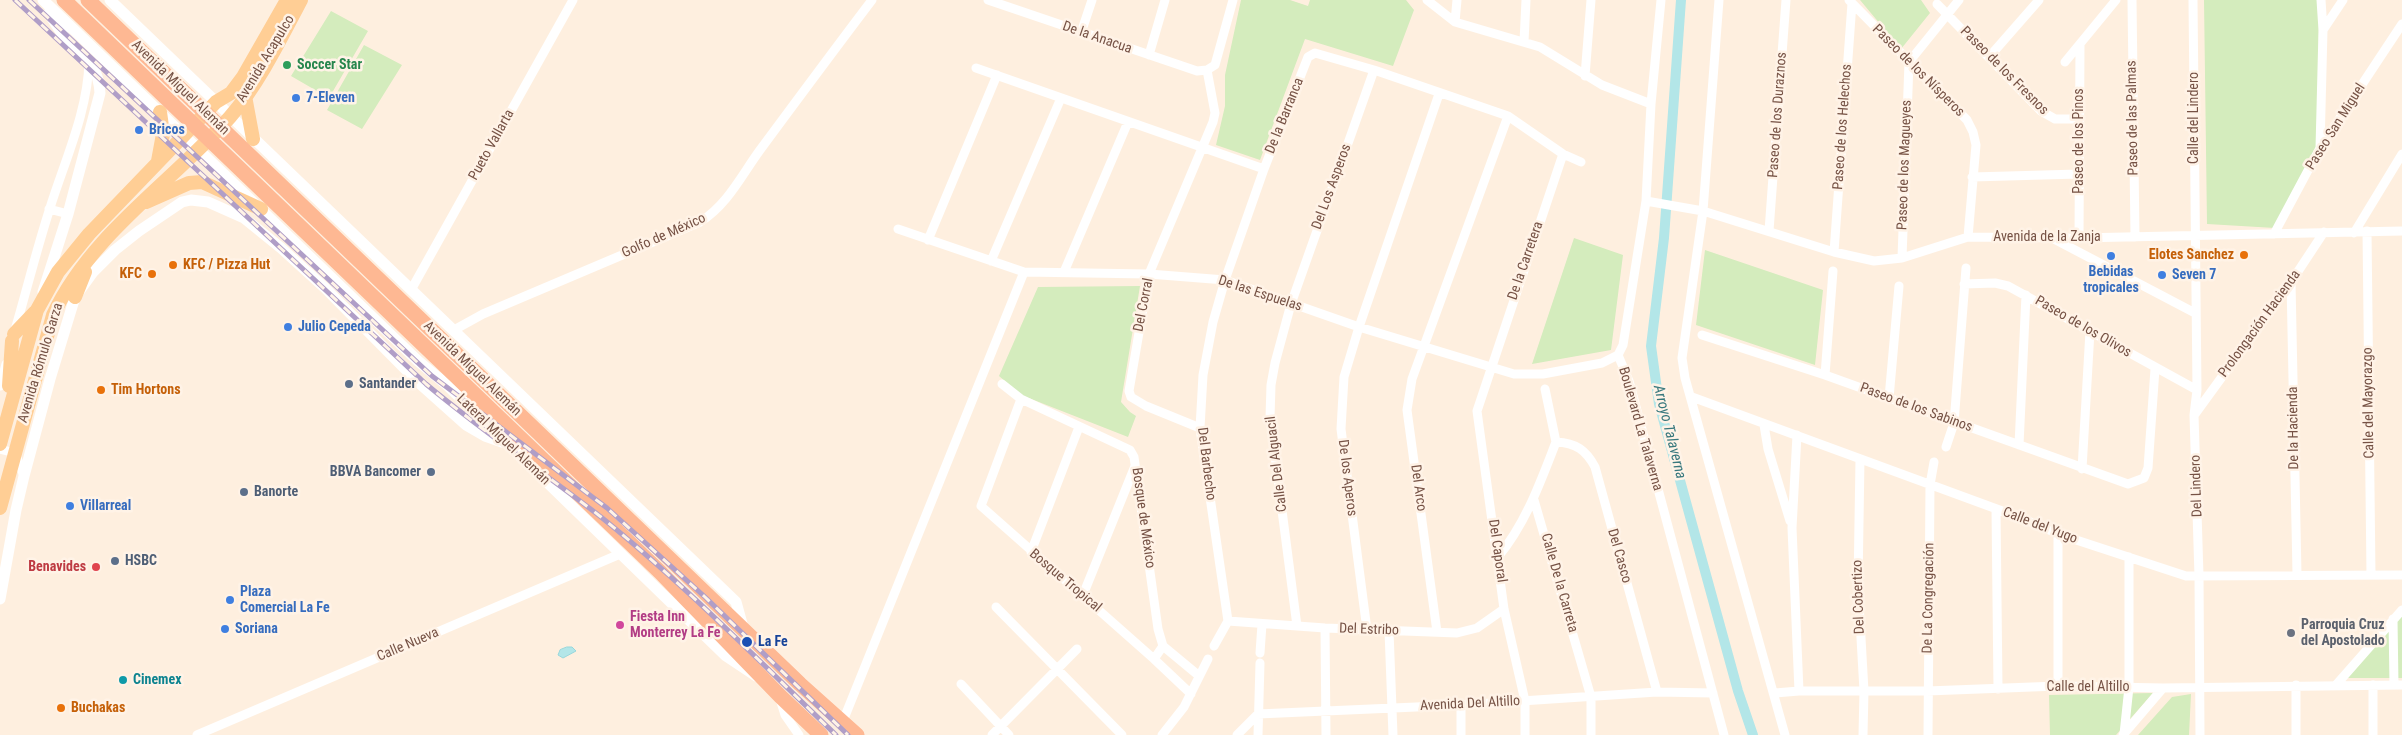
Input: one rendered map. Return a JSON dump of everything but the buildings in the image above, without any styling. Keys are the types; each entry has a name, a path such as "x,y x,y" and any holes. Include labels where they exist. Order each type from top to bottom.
{"highway":[{"name":"Avenida Miguel Alemán","path":"64,0 660,572 780,696 821,735"},
{"name":"Avenida Miguel Alemán","path":"88,0 800,684 844,721 857,735"}],"main road":[{"name":"Avenida Acapulco","path":"216,102 231,93 287,0"},
{"name":"Avenida Acapulco","path":"198,150 229,117 245,96 284,33 301,0"},
{"path":"245,96 253,139"},
{"name":"Avenida Rómulo Garza","path":"1,441 37,310 58,272 89,234 216,102"},
{"path":"155,108 162,134 157,162"},
{"name":"Avenida Rómulo Garza","path":"0,508 5,468 16,448 53,316 73,280 94,253 140,204 198,150"},
{"path":"140,204 189,183 202,182 261,209"},
{"path":"75,297 94,253"},
{"path":"7,417 13,338 37,310"}],"street":[{"path":"37,310 68,214 100,93 98,76 89,61 65,37 42,0"},
{"name":"Lateral Miguel Alemán","path":"42,0 726,656 750,673 766,680"},
{"path":"110,0 216,102 229,117 454,330 736,602 744,630"},
{"path":"122,12 126,0"},
{"name":"Pueto Vallarta","path":"411,290 573,0"},
{"name":"Golfo de México","path":"454,330 483,314 700,222 714,213 724,203 757,154 872,0"},
{"name":"De la Anacua","path":"988,0 1016,5 1081,33 1148,56 1197,71 1208,70"},
{"path":"1081,33 1092,0"},
{"path":"1148,56 1165,0"},
{"path":"1208,70 1215,65 1233,0"},
{"path":"1427,0 1454,22 1540,47 1585,76 1651,104"},
{"path":"1454,22 1457,0"},
{"path":"1524,42 1526,0"},
{"path":"1585,76 1591,0"},
{"name":"Boulevard La Talaverna","path":"1661,0 1651,104 1651,202 1623,345 1618,355 1629,381 1724,735"},
{"path":"1719,0 1703,211 1682,358 1685,378 1692,397 1775,693 1785,735"},
{"name":"Paseo de los Duraznos","path":"1769,230 1786,0"},
{"path":"1909,62 1959,0"},
{"path":"1990,56 2039,0"},
{"path":"2065,62 2116,0"},
{"name":"Paseo de las Palmas","path":"2132,0 2135,237"},
{"name":"Calle del Lindero","path":"2193,0 2195,236"},
{"path":"2320,148 2323,30 2321,0"},
{"path":"2323,30 2343,0"},
{"name":"Paseo de los Nísperos","path":"1850,1 1967,120 1973,132 1976,145 1968,237"},
{"name":"Paseo de los Helechos","path":"1834,252 1850,1"},
{"name":"Paseo de los Fresnos","path":"1937,4 2049,117 2079,119"},
{"name":"Paseo San Miguel","path":"2274,234 2320,148 2402,24"},
{"name":"Paseo de los Pinos","path":"2079,238 2080,44"},
{"name":"De la Barranca","path":"976,68 1264,169 1310,54 1315,53 1374,70 1439,94 1508,116 1562,154 1580,162"},
{"path":"0,386 49,209 83,107 89,84 89,61"},
{"name":"Paseo de los Magueyes","path":"1902,258 1909,62"},
{"path":"155,108 179,86 181,70"},
{"name":"Del Corral","path":"1200,428 1146,406 1131,397 1130,380 1149,274 1213,122 1215,113 1208,70"},
{"name":"Del Los Asperos","path":"1291,304 1374,70"},
{"path":"928,240 997,75"},
{"path":"1359,326 1439,94"},
{"path":"991,262 1061,98"},
{"path":"1424,346 1508,116"},
{"path":"1064,272 1128,122"},
{"path":"244,194 240,170 246,157 252,153 271,155"},
{"name":"De la Carretera","path":"1490,368 1562,154"},
{"path":"2354,233 2402,154"},
{"name":"Del Barbecho","path":"1228,621 1200,428 1204,375 1213,322 1225,280 1264,169"},
{"path":"1972,177 2079,174"},
{"path":"0,599 24,476 75,297 93,272 115,250 169,209 191,200 208,202 244,218 324,288 419,383 466,425 485,436 506,443"},
{"name":"Avenida de la Zanja","path":"1651,202 1703,211 1769,230 1834,252 1874,261 1902,258 1968,237 2079,238 2402,231"},
{"path":"49,209 68,214"},
{"name":"De las Espuelas","path":"898,230 1024,272 1149,274 1225,280 1291,304 1514,374 1542,374 1602,363 1618,355"},
{"name":"Prolongación Hacienda","path":"2194,415 2291,282 2324,232"},
{"name":"Calle del Mayorazgo","path":"2368,232 2371,576"},
{"name":"Del Lindero","path":"2195,236 2197,390 2194,415 2199,576 2200,735"},
{"path":"2051,238 2196,313"},
{"path":"1946,446 1954,423 1966,268"},
{"path":"1825,375 1833,271"},
{"path":"844,721 1024,272"},
{"path":"324,288 333,279"},
{"name":"De la Hacienda","path":"2291,282 2297,574"},
{"name":"Paseo de los Olivos","path":"1964,284 1995,283 2008,286 2155,369 2197,390"},
{"path":"1889,398 1899,286"},
{"path":"2019,445 2026,295"},
{"name":"Calle Del Alguacil","path":"1291,304 1275,363 1271,385 1270,418 1297,626"},
{"name":"De los Aperos","path":"1359,326 1344,378 1341,406 1342,430 1366,630"},
{"path":"2082,469 2090,331"},
{"name":"Paseo de los Sabinos","path":"1702,335 1825,375 2128,484 2144,478 2148,468 2155,369"},
{"name":"Del Arco","path":"1424,346 1412,379 1407,410 1437,632"},
{"name":"Del Caporal","path":"1490,368 1478,411 1478,422 1504,609 1525,701 1525,735"},
{"name":"Bosque de México","path":"1002,384 1021,399 1130,450 1135,466 1158,629 1163,646"},
{"path":"1534,500 1556,442 1546,389"},
{"name":"Calle del Yugo","path":"1692,397 1996,509 2058,534 2186,576 2402,575"},
{"name":"Bosque Tropical","path":"1021,399 981,501 981,506 1031,552 1083,595 1191,694"},
{"path":"1764,425 1768,449 1792,528"},
{"path":"1031,552 1079,427"},
{"path":"1797,435 1792,528 1799,691"},
{"path":"1,441 16,448 33,444"},
{"name":"Del Casco","path":"1556,442 1576,445 1584,450 1595,467 1657,692"},
{"path":"16,448 24,476"},
{"name":"Del Cobertizo","path":"1860,459 1858,585 1864,692 1863,735"},
{"name":"De La Congregación","path":"1928,735 1930,485 1934,462"},
{"path":"1083,595 1135,466"},
{"name":"Calle De la Carreta","path":"1498,557 1514,538 1534,500"},
{"name":"Calle De la Carreta","path":"1534,500 1591,697 1591,735"},
{"path":"1996,509 1998,689"},
{"path":"2058,534 2058,686"},
{"name":"Calle Nueva","path":"197,735 620,554"},
{"path":"2124,734 2129,688 2129,557"},
{"path":"996,607 1122,735"},
{"name":"Del Estribo","path":"1228,621 1326,628 1458,633 1477,628 1504,609"},
{"path":"2336,685 2402,610"},
{"path":"2393,619 2398,685"},
{"path":"1214,646 1228,621"},
{"path":"1260,653 1262,624"},
{"path":"1326,628 1326,735"},
{"path":"1389,631 1393,735"},
{"path":"1154,659 1163,646 1198,675"},
{"path":"992,735 1077,649"},
{"path":"1162,735 1175,721 1208,659"},
{"path":"1258,735 1260,663"},
{"path":"961,684 1009,735"},
{"path":"2296,685 2296,735"},
{"path":"2372,685 2373,735"},
{"name":"Calle del Altillo","path":"1775,693 1799,691 1927,691 2058,686 2163,688 2200,686 2398,685"},
{"path":"2124,734 2163,688"},
{"name":"Avenida Del Altillo","path":"1258,714 1461,705 1657,692 1713,692"},
{"path":"780,696 785,715 799,735"},
{"path":"1461,705 1461,735"},
{"path":"1237,735 1258,714"}],"green space":[{"path":"1241,0 1290,0 1308,6 1310,0 1406,0 1414,10 1393,66 1305,39 1260,160 1216,145 1225,106 1225,75"},
{"path":"1860,0 1921,0 1930,13 1901,49"},
{"path":"2204,0 2319,0 2318,149 2275,228 2207,224"},
{"path":"331,11 368,31 329,98 291,76"},
{"path":"364,45 402,65 362,129 327,110"},
{"path":"1574,238 1623,255 1611,350 1532,364"},
{"path":"1705,250 1823,290 1815,365 1696,325"},
{"path":"1140,286 1121,402 1136,416 1128,437 1021,395 999,376 1038,287"},
{"path":"2402,616 2402,678 2345,678"},
{"path":"2153,693 2116,735 2050,735 2049,695"},
{"path":"2191,694 2189,735 2138,735 2172,697"}],"water":[{"path":"572,647 576,651 563,658 558,655 560,650"}],"waterway":[{"name":"Arroyo Talaverna","path":"1681,0 1664,238 1651,346 1659,404 1738,691 1753,735"}],"railway":[{"path":"15,0 426,384 601,517 632,543 721,623 836,735"},
{"path":"29,0 432,376 607,508 705,597 848,735"}],"place":[{"name":"Soccer Star","path":"287,65"},
{"name":"7-Eleven","path":"296,98"},
{"name":"Bricos","path":"139,130"},
{"name":"Elotes Sanchez","path":"2244,255"},
{"name":"Bebidas tropicales","path":"2111,256"},
{"name":"KFC / Pizza Hut","path":"173,265"},
{"name":"KFC","path":"152,274"},
{"name":"Seven 7","path":"2162,275"},
{"name":"Julio Cepeda","path":"288,327"},
{"name":"Santander","path":"349,384"},
{"name":"Tim Hortons","path":"101,390"},
{"name":"BBVA Bancomer","path":"431,472"},
{"name":"Banorte","path":"244,492"},
{"name":"Villarreal","path":"70,506"},
{"name":"HSBC","path":"115,561"},
{"name":"Benavides","path":"96,567"},
{"name":"Plaza Comercial La Fe","path":"230,600"},
{"name":"Fiesta Inn Monterrey La Fe","path":"620,625"},
{"name":"Soriana","path":"225,629"},
{"name":"Parroquia Cruz del Apostolado","path":"2291,633"},
{"name":"La Fe","path":"747,642"},
{"name":"Cinemex","path":"123,680"},
{"name":"Buchakas","path":"61,708"}]}
